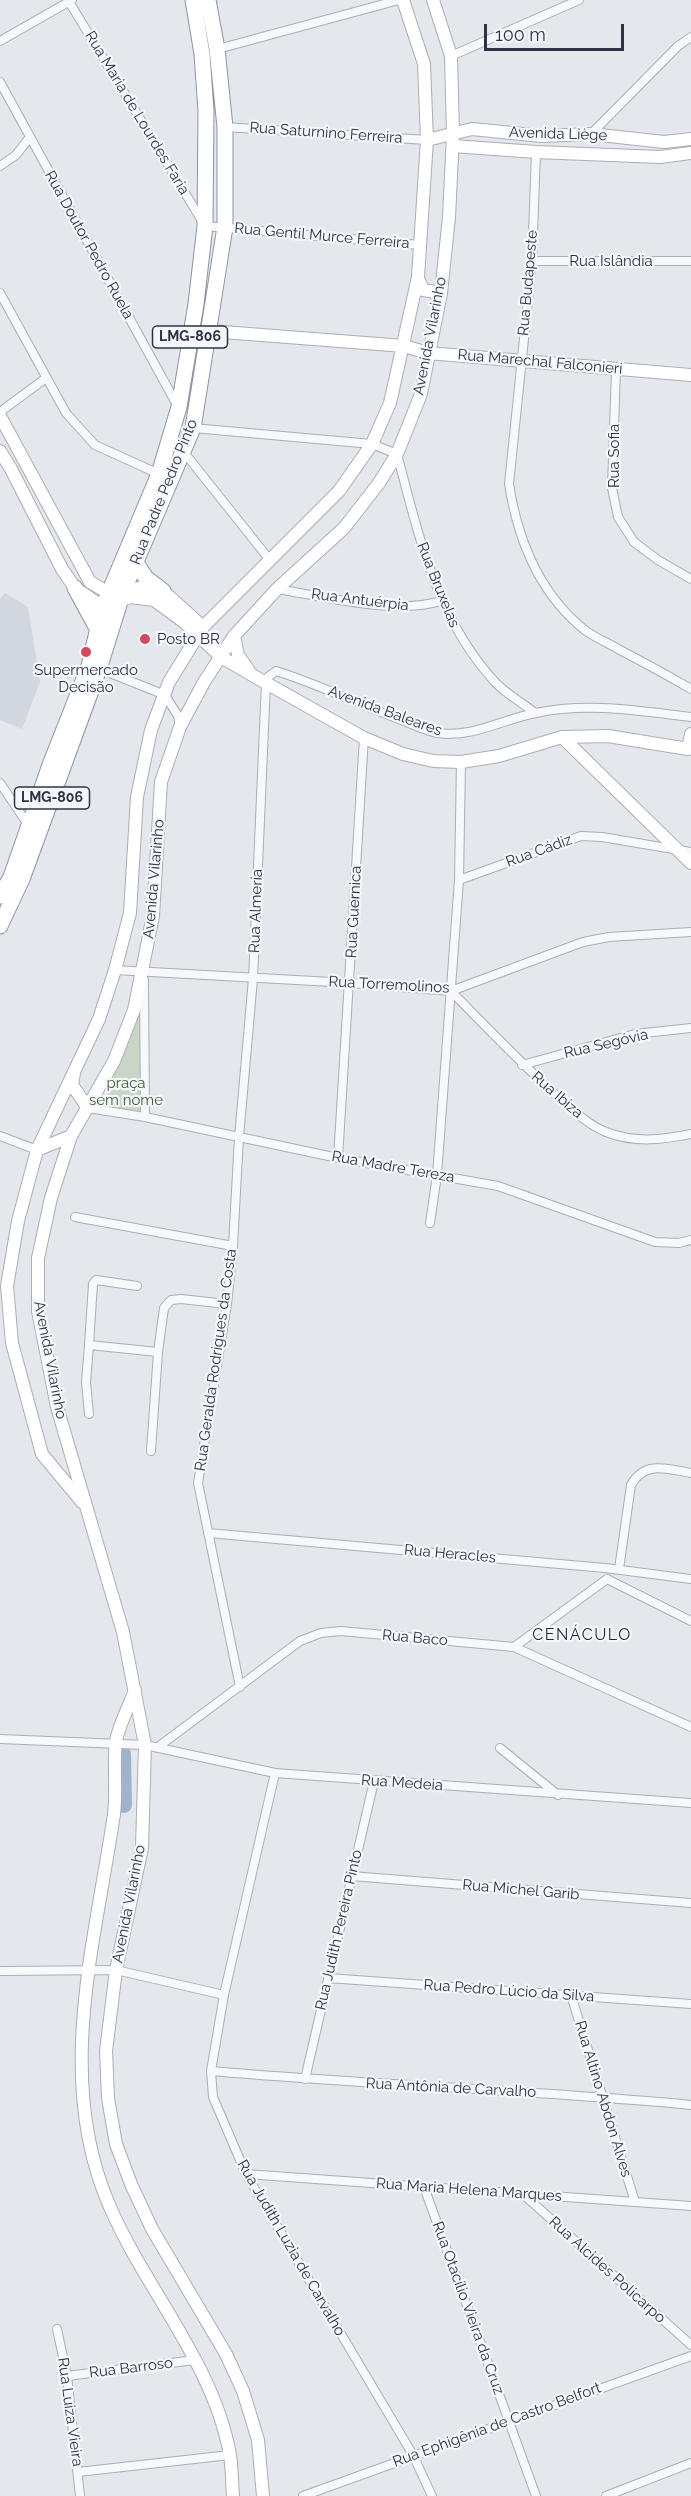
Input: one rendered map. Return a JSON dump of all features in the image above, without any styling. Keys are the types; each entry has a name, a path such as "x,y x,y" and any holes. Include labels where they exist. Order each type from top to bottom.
{"highway":[{"name":"Rua Padre Pedro Pinto","path":"0,896 10,878 94,667 99,632 114,598 135,563 193,428 225,227 225,127 209,51 193,0"},
{"name":"Rua Padre Pedro Pinto","path":"0,926 22,879 94,667 114,598 159,474 179,407 196,304 205,226 208,0"},
{"path":"135,563 146,578 163,591"},
{"path":"75,588 99,632"}],"main road":[{"name":"Avenida Vilarinho","path":"88,1511 42,1454 12,1343 4,1285 18,1221 38,1150 80,1055 99,1019 115,970 129,913 137,796 151,730 169,682 201,631 339,491 372,444 390,403 418,277 427,140 424,64 401,0"},
{"name":"Avenida Vilarinho","path":"263,2496 258,2440 243,2391 226,2354 153,2229 131,2184 116,2144 108,2098 106,2051 116,1971 142,1848 145,1745 123,1632 57,1407 38,1311 38,1258 51,1198 71,1136 114,1061 130,1020 144,972 153,916 161,782 180,727 234,636 277,590 344,528 379,483 397,454 421,393 441,293 449,217 453,140 451,56 433,0"},
{"name":"Avenida Liège","path":"453,140 472,129 542,136 591,134 664,142 691,139"},
{"name":"Avenida Liège","path":"427,140 453,140 536,152 660,157 691,153"},
{"path":"418,277 423,290 441,293"},
{"name":"Rua Marechal Falconieri","path":"210,331 404,346 428,352 691,375"},
{"path":"0,414 90,582 114,598"},
{"path":"0,451 62,569 75,588 114,598 140,588 163,591"},
{"name":"Avenida Baleares","path":"163,591 201,631 221,657 364,738 403,754 423,759 461,762 499,756 562,737 608,736 690,749"},
{"name":"Avenida Baleares","path":"114,598 131,597 154,600 201,631"},
{"name":"Avenida Baleares","path":"234,636 238,655 251,674"},
{"path":"690,749 691,734"},
{"path":"562,737 685,852 691,863"},
{"path":"80,1055 71,1081 88,1108"},
{"path":"38,1150 71,1136"},
{"path":"117,1737 135,1690"},
{"name":"Avenida Vilarinho","path":"117,1737 114,1811 87,1969 81,2044 82,2100 91,2158 110,2206 130,2247 195,2360 212,2396 230,2455 233,2496"}],"street":[{"path":"0,41 70,0"},
{"name":"Rua Maria de Lourdes Faria","path":"70,0 205,226"},
{"path":"209,51 401,0"},
{"path":"451,56 579,0"},
{"path":"591,134 678,46 691,37"},
{"name":"Rua Doutor Pedro Ruela","path":"0,82 179,407"},
{"name":"Rua Saturnino Ferreira","path":"225,127 427,140"},
{"path":"0,165 16,155 30,137"},
{"name":"Rua Budapeste","path":"536,152 531,261 509,484 514,518 525,551 541,581 562,608 587,632 691,688"},
{"name":"Rua Gentil Murce Ferreira","path":"205,226 420,245"},
{"name":"Rua Islândia","path":"531,261 691,261"},
{"path":"0,294 66,413 95,445 159,474"},
{"name":"Rua Sofia","path":"616,369 612,488 618,516 634,542 658,560 691,579"},
{"path":"0,414 46,378"},
{"path":"193,428 372,444 397,454"},
{"path":"183,450 270,559"},
{"name":"Rua Bruxelas","path":"397,454 425,559 441,601 462,642 497,684 536,713"},
{"name":"Rua Antuérpia","path":"277,590 402,608 424,606 441,601"},
{"path":"94,667 165,695 176,710 180,727"},
{"name":"Avenida Baleares","path":"266,683 268,677 276,670 436,733 453,734 481,730 536,713 597,707 691,717"},
{"name":"Rua Almería","path":"239,1137 253,979 266,683"},
{"name":"Rua Guernica","path":"338,1158 364,738"},
{"path":"430,1223 437,1175 459,880 461,762"},
{"path":"0,783 29,826"},
{"name":"Rua Cádiz","path":"459,880 581,836 602,837 685,852"},
{"name":"Rua Torremolinos","path":"115,970 451,991 584,942 609,937 691,932"},
{"path":"144,972 145,1117"},
{"name":"Rua Ibiza","path":"451,991 522,1065 580,1116 604,1132 630,1139 664,1140 691,1134"},
{"name":"Rua Segóvia","path":"522,1065 636,1034 691,1028"},
{"name":"Rua Madre Tereza","path":"88,1108 145,1117 338,1158 498,1186 655,1242 679,1243 691,1240"},
{"path":"0,1136 38,1150"},
{"name":"Rua Geralda Rodrigues da Costa","path":"239,1137 233,1246 198,1483 240,1687"},
{"path":"75,1217 233,1246"},
{"path":"89,1414 86,1382 93,1284 99,1279 137,1286"},
{"path":"151,1451 158,1352 164,1308 171,1300 181,1299 226,1304"},
{"path":"89,1346 158,1352"},
{"path":"619,1569 631,1485 636,1476 654,1467 691,1473"},
{"name":"Rua Heracles","path":"208,1533 619,1569 691,1579"},
{"path":"605,1568 607,1579"},
{"path":"607,1579 691,1621"},
{"path":"514,1647 607,1579"},
{"name":"Rua Baco","path":"158,1747 300,1641 321,1633 341,1631 514,1647 691,1727"},
{"name":"Rua Medeia","path":"0,1739 117,1737 275,1773 691,1803"},
{"path":"501,1748 558,1795"},
{"name":"Rua Judith Luzia de Carvalho","path":"275,1773 224,1995 211,2071 213,2097 246,2174 413,2455 432,2496"},
{"name":"Rua Judith Pereira Pinto","path":"305,2079 374,1781"},
{"name":"Rua Michel Garib","path":"351,1876 691,1903"},
{"path":"0,1971 87,1969 116,1971 224,1995"},
{"name":"Rua Pedro Lúcio da Silva","path":"328,1978 691,2004"},
{"name":"Rua Altino Abdon Alves","path":"571,1995 635,2202"},
{"name":"Rua Antônia de Carvalho","path":"211,2071 691,2105"},
{"name":"Rua Maria Helena Marques","path":"246,2174 691,2206"},
{"name":"Rua Otacílio Vieira da Cruz","path":"424,2187 536,2496"},
{"name":"Rua Alcides Policarpo","path":"523,2194 691,2345"},
{"name":"Rua Luiza Vieira","path":"57,2329 66,2376 80,2496"},
{"name":"Rua Ephigênia de Castro Belfort","path":"303,2496 691,2356"},
{"name":"Rua Barroso","path":"66,2376 195,2360"},
{"path":"78,2472 230,2455"},
{"path":"606,2496 691,2463"}],"shaded area":[{"path":"5,593 28,607 40,682 22,729 0,720 0,599"}],"green space":[{"name":"praça sem nome","path":"142,985 143,1114 105,1105"}],"waterway":[{"path":"123,1754 124,1805"}],"place":[{"name":"Posto BR","path":"145,639"},
{"name":"Supermercado Decisão","path":"86,652"}],"district":[{"name":"CENÁCULO","path":"582,1635"}]}
